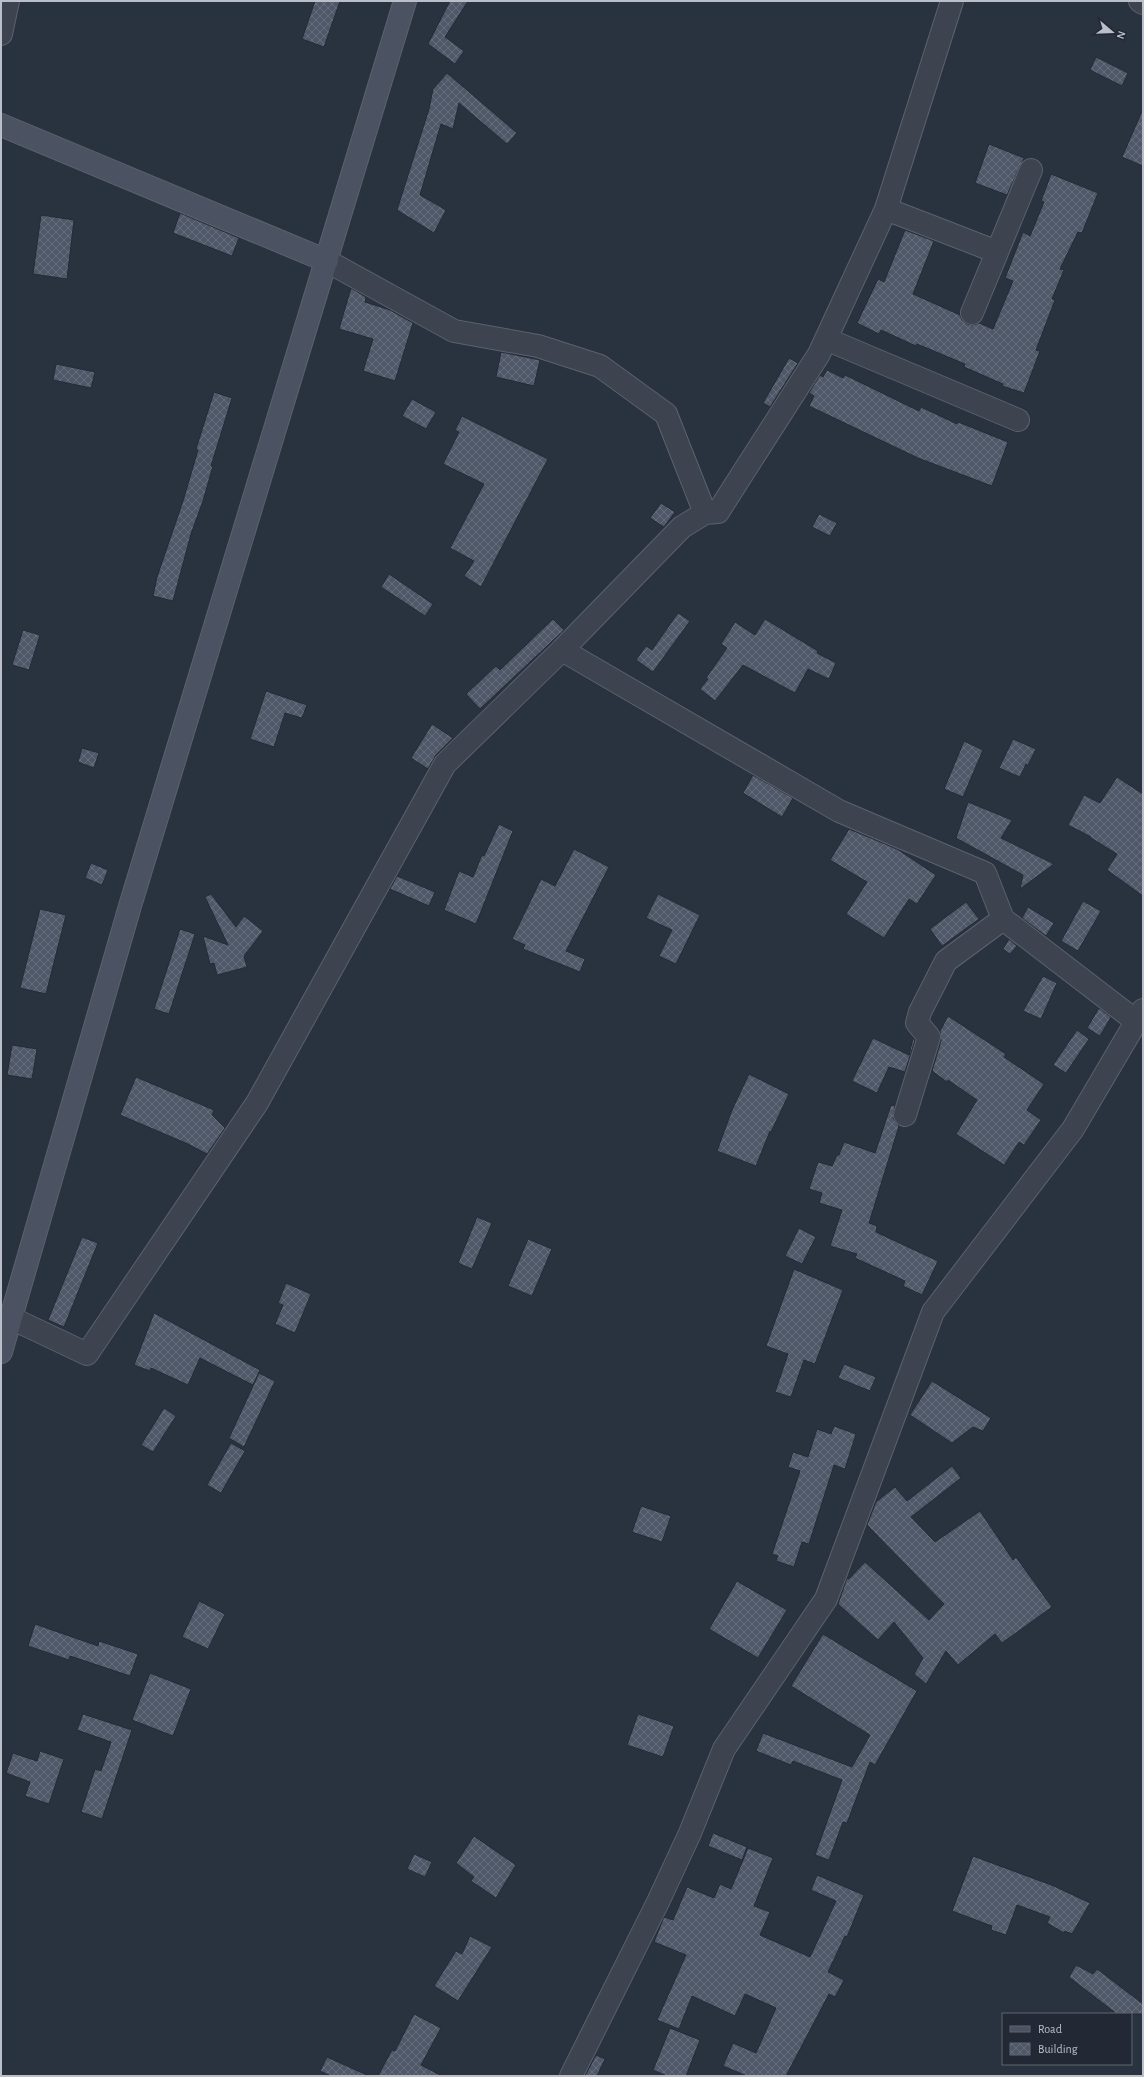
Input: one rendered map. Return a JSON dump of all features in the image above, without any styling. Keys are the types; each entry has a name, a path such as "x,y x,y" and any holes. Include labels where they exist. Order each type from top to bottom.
{"main road":[{"path":"1,1352 130,906 405,1"},
{"path":"1,125 327,261"}],"street":[{"path":"1,34 8,1"},
{"path":"11,1318 87,1354 257,1102 445,764 562,650 682,527 705,513 718,512 819,354 886,209 952,1"},
{"path":"972,312 1031,170"},
{"path":"886,209 997,252"},
{"path":"327,261 454,331 538,346 600,366 666,414 705,513"},
{"path":"826,339 1018,420"},
{"path":"562,650 839,811 985,873 1003,919 1140,1016 1073,1129 933,1312 826,1600 724,1749 690,1833 658,1902 571,2076"},
{"path":"905,1115 929,1037 917,1023 923,1005 946,961 1003,919"}],"building":[{"path":"315,1 340,1 324,47 302,39"},
{"path":"450,1 468,1 445,37 464,51 455,64 428,44"},
{"path":"1096,57 1128,73 1122,86 1090,70"},
{"path":"447,73 517,133 507,144 459,103 453,129 441,124 420,195 446,210 434,233 397,210 429,109 433,89"},
{"path":"1143,109 1143,166 1122,157"},
{"path":"989,144 1024,158 1007,195 975,183"},
{"path":"1051,174 1098,193 1082,233 1078,232 1060,269 1064,270 1052,299 1055,300 1036,350 1040,351 1024,393 1002,386 1003,384 964,367 965,364 917,344 916,346 881,330 879,334 857,323 878,279 884,282 905,230 934,241 913,294 960,315 962,320 967,324 973,325 979,323 993,329 1013,281 1005,278 1023,232 1030,236 1044,202 1041,201"},
{"path":"180,213 239,238 232,256 173,233"},
{"path":"41,215 74,220 67,279 33,274"},
{"path":"351,288 366,297 365,302 390,310 413,323 395,381 363,371 373,339 339,329"},
{"path":"501,352 540,360 534,386 496,377"},
{"path":"789,358 798,363 770,407 763,403"},
{"path":"56,364 95,372 91,388 53,380"},
{"path":"827,370 843,378 845,375 919,411 921,407 957,424 958,422 1008,442 992,486 918,458 809,406 814,396 809,393 820,375 823,377"},
{"path":"214,392 232,398 211,466 213,466 203,501 191,534 173,601 153,596 157,577 183,501 198,450 196,449"},
{"path":"412,399 436,412 426,429 402,416"},
{"path":"462,416 548,459 481,587 464,576 474,561 450,548 484,484 443,464 459,432 455,430"},
{"path":"661,503 675,512 664,527 650,518"},
{"path":"819,514 837,523 830,536 812,527"},
{"path":"389,574 433,604 425,616 381,587"},
{"path":"678,613 690,621 653,672 636,660 646,646 652,650"},
{"path":"553,619 564,630 480,709 466,694 496,666 500,670"},
{"path":"765,619 818,651 817,653 836,663 829,679 808,669 795,693 743,665 715,701 700,689 727,648 721,644 735,622 755,635"},
{"path":"23,630 40,635 29,670 12,665"},
{"path":"266,691 307,705 302,718 285,713 274,747 250,739"},
{"path":"432,724 453,738 436,755 428,769 411,758"},
{"path":"1013,739 1036,749 1028,765 1026,764 1020,777 999,768"},
{"path":"964,741 983,750 963,797 944,789"},
{"path":"82,748 99,753 94,768 78,762"},
{"path":"753,775 793,798 782,817 743,793"},
{"path":"1117,777 1143,794 1143,896 1107,870 1117,854 1091,837 1068,825 1084,795 1100,803"},
{"path":"968,802 1012,820 1001,838 1054,864 1020,889 1023,875 956,838"},
{"path":"499,824 513,831 476,924 444,910 459,871 473,877 482,855 484,856"},
{"path":"849,829 897,849 936,875 917,904 909,899 884,938 846,914 867,882 830,860"},
{"path":"574,849 609,867 566,951 585,959 580,972 523,949 525,945 512,939 541,879 555,886"},
{"path":"91,863 108,870 102,885 85,878"},
{"path":"397,876 435,892 429,906 390,889"},
{"path":"211,894 236,927 244,916 263,931 244,956 247,967 217,975 214,963 210,964 203,936 228,945 205,897"},
{"path":"658,894 700,915 676,964 659,956 672,930 646,918"},
{"path":"1083,901 1101,911 1078,951 1061,941"},
{"path":"966,902 979,919 942,946 930,929"},
{"path":"1028,907 1054,923 1046,936 1022,918"},
{"path":"40,909 66,915 46,994 20,988"},
{"path":"180,929 195,934 169,1014 154,1009"},
{"path":"1009,939 1017,946 1010,954 1003,949"},
{"path":"1043,976 1057,983 1041,1019 1023,1011"},
{"path":"1099,1008 1111,1017 1100,1036 1087,1028"},
{"path":"948,1016 1006,1054 1004,1057 1044,1084 1027,1110 1041,1120 1024,1145 1019,1142 1004,1165 956,1134 977,1100 932,1071 941,1041 940,1031"},
{"path":"1077,1030 1089,1039 1066,1073 1053,1065"},
{"path":"873,1038 909,1055 913,1038 915,1040 905,1072 889,1067 877,1093 852,1081"},
{"path":"12,1045 37,1049 32,1079 7,1075"},
{"path":"749,1074 789,1094 771,1132 770,1131 756,1166 717,1151 732,1110"},
{"path":"136,1077 214,1110 212,1115 225,1128 207,1154 188,1144 120,1115"},
{"path":"891,1105 895,1106 893,1118 899,1126 869,1223 877,1226 876,1232 938,1261 922,1295 903,1286 905,1281 855,1258 857,1254 830,1246 842,1210 819,1203 822,1193 809,1189 818,1162 832,1166 837,1155 839,1155 844,1142 875,1153"},
{"path":"477,1217 492,1223 472,1269 458,1263"},
{"path":"799,1228 816,1237 802,1264 785,1256"},
{"path":"82,1237 98,1243 64,1327 48,1320"},
{"path":"528,1239 552,1249 532,1296 508,1286"},
{"path":"794,1269 843,1290 815,1364 804,1360 791,1397 775,1392 788,1354 766,1346"},
{"path":"286,1283 311,1294 295,1333 275,1324 283,1305 278,1303"},
{"path":"154,1313 260,1370 253,1385 200,1358 188,1385 151,1368 150,1371 134,1365"},
{"path":"844,1364 876,1377 870,1391 838,1378"},
{"path":"259,1373 275,1381 244,1447 229,1438"},
{"path":"932,1381 991,1418 983,1431 973,1427 952,1443 910,1415"},
{"path":"164,1408 176,1416 153,1452 141,1445"},
{"path":"834,1426 856,1434 845,1469 834,1465 809,1544 802,1542 794,1567 776,1561 778,1556 772,1554 800,1471 788,1467 793,1452 808,1457 817,1429 831,1434"},
{"path":"231,1443 245,1451 221,1493 207,1485"},
{"path":"952,1466 961,1478 911,1517 935,1542 980,1511 1013,1560 1016,1557 1052,1607 1002,1643 995,1634 958,1665 946,1651 926,1684 914,1674 923,1658 894,1622 878,1640 838,1604 847,1578 849,1579 865,1562 929,1620 944,1604 867,1525 876,1502 895,1487 907,1501"},
{"path":"641,1506 671,1516 662,1542 632,1532"},
{"path":"737,1581 787,1610 758,1658 709,1629"},
{"path":"199,1601 225,1614 208,1649 182,1637"},
{"path":"35,1624 98,1646 99,1641 138,1654 130,1676 70,1656 69,1660 28,1646"},
{"path":"823,1634 917,1691 875,1765 870,1762 847,1823 843,1822 829,1860 815,1855 842,1780 793,1761 791,1765 756,1751 763,1733 852,1767 870,1735 791,1686"},
{"path":"150,1673 191,1689 173,1736 132,1720"},
{"path":"83,1714 132,1730 102,1819 81,1812 95,1769 101,1771 111,1742 77,1730"},
{"path":"638,1714 674,1726 663,1757 627,1745"},
{"path":"40,1751 64,1759 49,1804 25,1796 30,1782 6,1773 13,1753 37,1761"},
{"path":"713,1833 747,1847 742,1860 708,1846"},
{"path":"474,1836 516,1865 496,1898 471,1881 474,1877 456,1863"},
{"path":"748,1848 773,1858 754,1906 770,1912 760,1935 810,1957 836,1901 811,1890 817,1875 864,1895 847,1937 845,1936 828,1972 844,1980 835,1997 829,1994 786,2076 747,2076 723,2066 733,2043 756,2053 776,2008 745,1994 735,2016 692,1996 679,2029 657,2020 686,1955 654,1942 664,1917 673,1920 687,1887 714,1898 720,1884 731,1889"},
{"path":"414,1854 432,1862 425,1877 407,1869"},
{"path":"973,1856 1054,1886 1090,1903 1072,1934 1065,1931 1064,1933 1047,1923 1050,1917 1017,1905 1006,1935 991,1930 992,1926 952,1911"},
{"path":"470,1936 492,1947 458,2001 434,1986 456,1951 462,1954"},
{"path":"1076,1965 1093,1974 1097,1969 1143,2004 1143,2014 1116,2013 1069,1977"},
{"path":"414,2014 441,2028 421,2065 442,2076 378,2076 392,2050 395,2051"},
{"path":"670,2028 700,2040 686,2076 667,2076 653,2070"},
{"path":"596,2055 605,2059 597,2076 585,2076"},
{"path":"327,2057 369,2076 331,2076 320,2071"}]}
